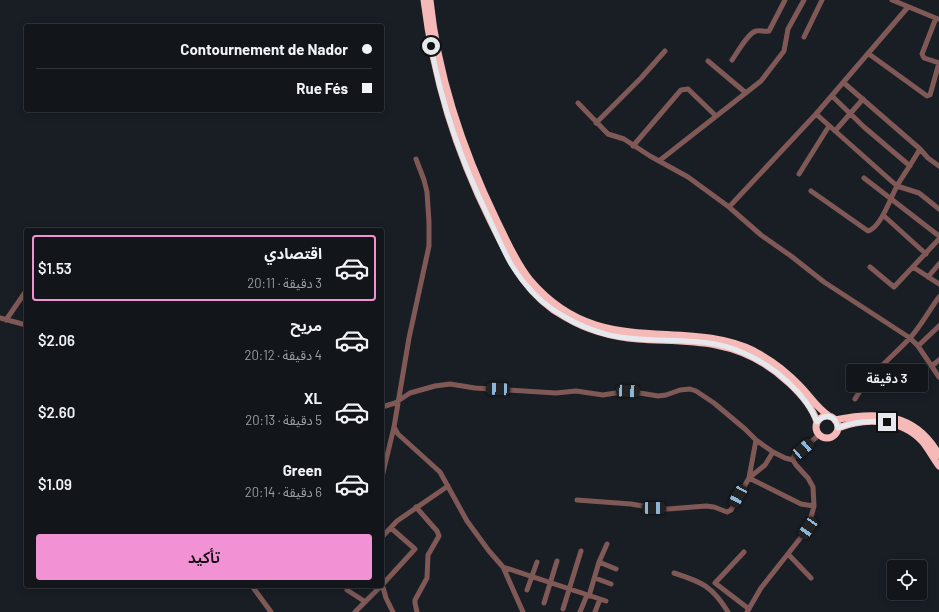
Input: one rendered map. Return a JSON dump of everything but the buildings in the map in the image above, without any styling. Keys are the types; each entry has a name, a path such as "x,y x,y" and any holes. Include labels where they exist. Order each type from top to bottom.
{"highway":[{"path":"424,0 436,75 462,158 478,196 511,264 526,284 543,302 586,328 610,335 638,339 698,342 716,345 752,357 768,366 797,390 812,410 817,422 816,426 819,435 828,438 833,436 838,428 851,422 887,422 909,430 922,441 939,466"},
{"path":"430,0 442,74 463,143 483,193 508,244 523,270 537,288 551,301 564,310 597,326 623,332 698,336 718,339 750,349 772,361 787,373 801,386 818,408 832,418 838,428"},
{"path":"817,422 824,416 832,418 878,416 899,420 910,423 919,429 939,454"}],"street":[{"path":"732,60 751,33 769,31 785,0"},
{"path":"659,161 761,81 784,51 788,29 804,0"},
{"path":"804,37 822,0"},
{"path":"869,54 927,96 930,95 939,63 924,58 922,54 938,19 892,0"},
{"path":"729,207 844,83 908,7"},
{"path":"596,123 641,78 664,51"},
{"path":"708,61 746,93"},
{"path":"844,83 920,149 928,158 939,166"},
{"path":"633,146 682,90 688,89 716,116"},
{"path":"832,96 864,127 910,166"},
{"path":"835,131 863,99"},
{"path":"578,103 608,134 621,137 633,146 688,177 729,207 761,235 824,282 910,338 918,346 939,377"},
{"path":"816,114 897,186 918,193 939,209"},
{"path":"799,174 829,126"},
{"path":"812,191 868,231 873,229 883,216 897,186 920,149"},
{"path":"384,469 394,427 413,316 429,246 429,222 426,192 416,159"},
{"path":"864,178 939,238 894,288 870,266"},
{"path":"883,216 926,254"},
{"path":"934,244 939,248"},
{"path":"928,277 939,264"},
{"path":"913,267 939,284"},
{"path":"6,320 24,294"},
{"path":"855,398 861,388 875,372 910,338 939,297"},
{"path":"0,318 24,324"},
{"path":"918,346 939,326"},
{"path":"932,366 939,360"},
{"path":"384,406 390,405 410,393 450,384 475,388 556,393 576,391 603,394 628,391 658,396 690,389 696,391 714,403 746,429 756,440 773,452 785,458 794,458 819,435"},
{"path":"394,427 398,434 440,472 467,521 503,567 523,612"},
{"path":"577,500 631,504 654,508 706,506 714,507 727,512 731,510 749,478 756,440"},
{"path":"749,478 765,465 773,452"},
{"path":"744,552 715,583 748,610 762,588 808,528 814,506 813,491 810,481 794,458"},
{"path":"749,478 801,504 814,506"},
{"path":"384,535 397,521 448,486"},
{"path":"416,507 438,531 439,536 428,555 427,578 415,603 417,612"},
{"path":"384,583 415,549 391,528"},
{"path":"580,612 595,578 607,544"},
{"path":"563,609 581,551"},
{"path":"788,554 811,578"},
{"path":"544,603 557,561"},
{"path":"527,590 537,562"},
{"path":"600,562 616,569"},
{"path":"503,567 606,601"},
{"path":"674,573 697,580 708,587 728,612"},
{"path":"595,578 611,584"},
{"path":"253,588 271,612"},
{"path":"356,611 364,601 379,588"},
{"path":"383,588 393,612"},
{"path":"348,590 364,601"},
{"path":"596,612 600,599"}],"route":[{"path":"431,46 436,75 448,117 462,158 478,196 511,264 526,284 543,302 564,317 586,328 610,335 638,339 698,342 716,345 752,357 768,366 797,390 809,405 817,422 824,416 832,417 838,424 838,428 851,422 887,422"}]}
